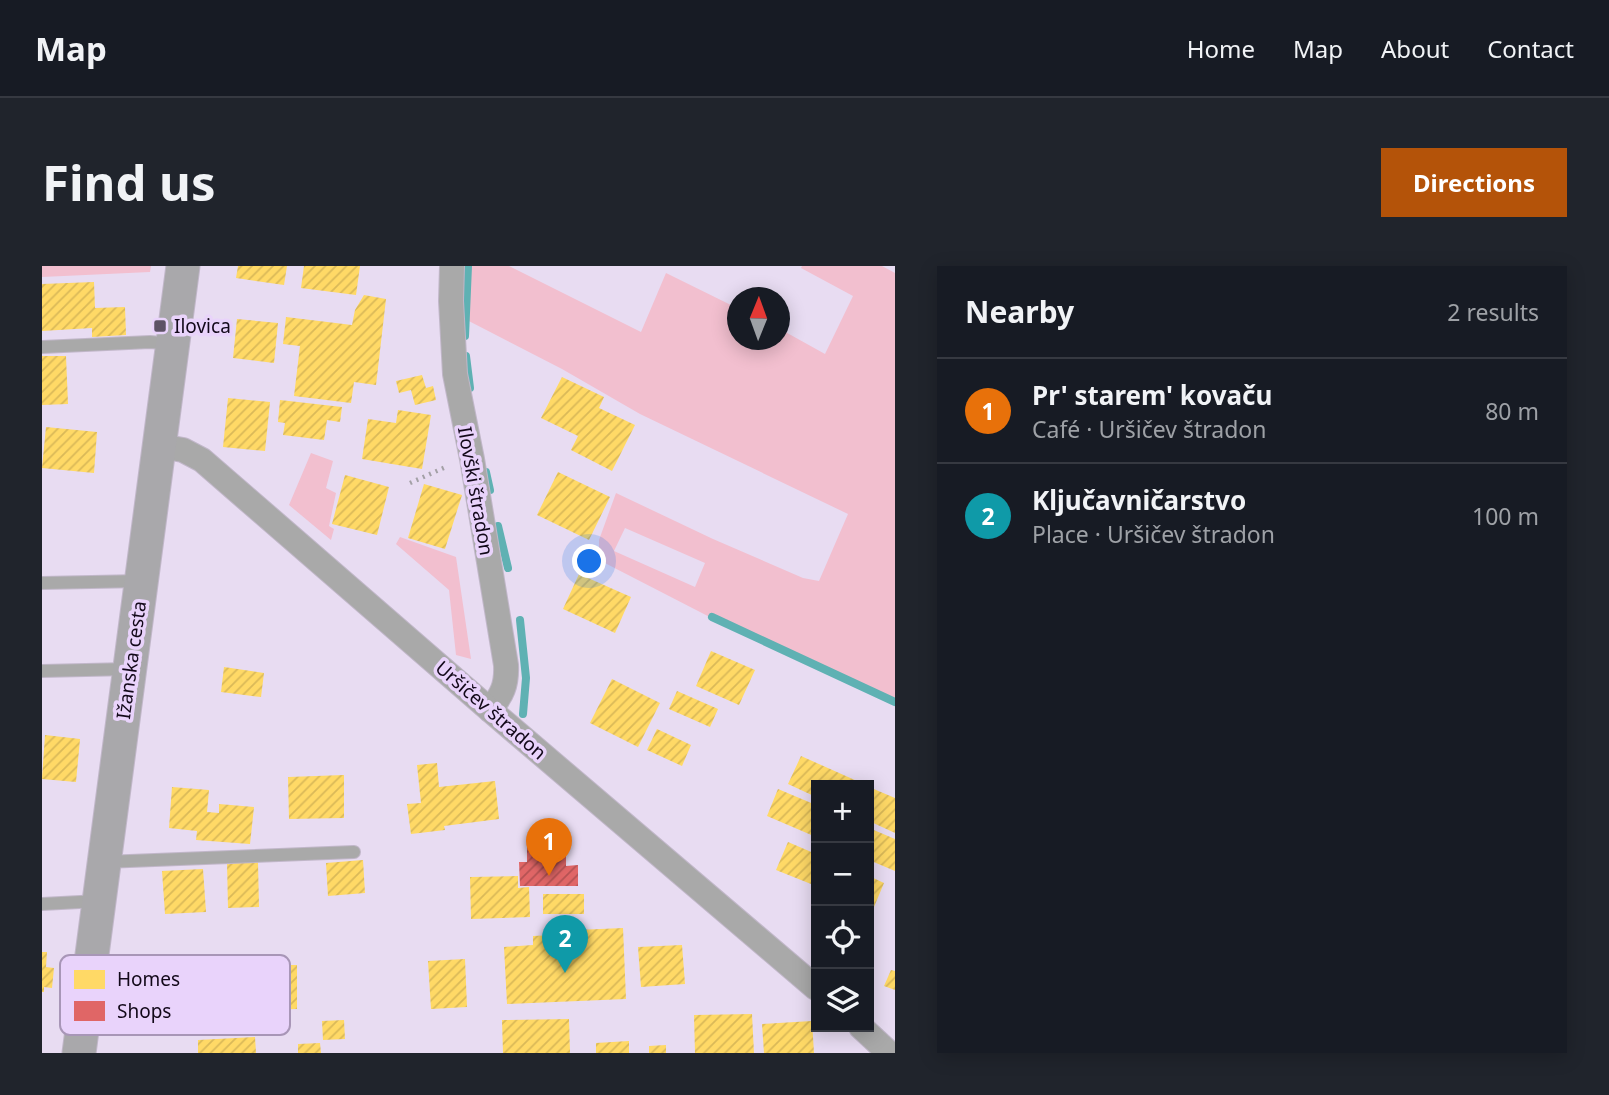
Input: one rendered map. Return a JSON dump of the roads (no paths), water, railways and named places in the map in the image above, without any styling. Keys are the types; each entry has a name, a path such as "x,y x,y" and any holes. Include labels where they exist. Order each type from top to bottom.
{"main road":[{"name":"Ižanska cesta","path":"92,955 183,266"},
{"name":"Ižanska cesta","path":"79,1053 81,1035"}],"street":[{"name":"Ilovški štradon","path":"452,266 455,374 472,458 506,665 506,683 501,696 490,710"},
{"name":"Uršičev štradon","path":"160,446 183,450 202,460 811,984"},
{"path":"866,1032 889,1053"}],"lane":[{"path":"42,346 149,342 173,345"},
{"path":"42,583 142,581"},
{"path":"42,671 130,669"},
{"path":"104,862 354,852"},
{"path":"42,904 99,901"}],"waterway":[{"path":"465,336 468,266"},
{"path":"466,356 470,388"},
{"path":"486,472 490,490"},
{"path":"498,526 508,568"},
{"path":"712,617 895,702"},
{"path":"520,620 526,678 523,714"}],"place":[{"name":"Ilovica","path":"160,326"},
{"name":"Pr' starem' kovaču","path":"549,876"},
{"name":"Ključavničarstvo","path":"565,973"}]}
